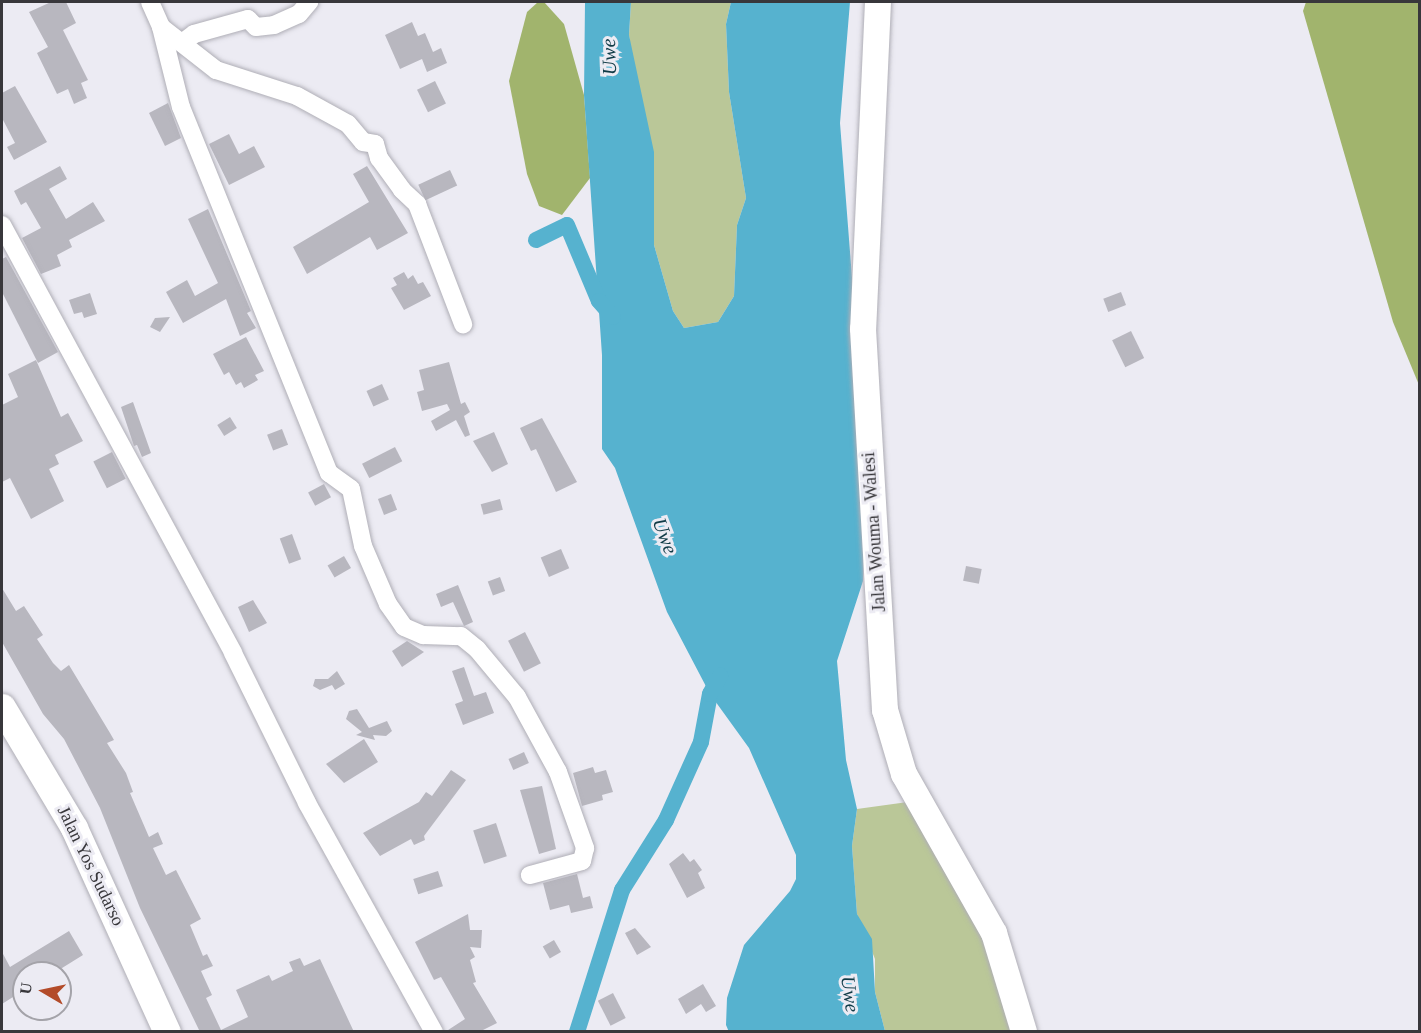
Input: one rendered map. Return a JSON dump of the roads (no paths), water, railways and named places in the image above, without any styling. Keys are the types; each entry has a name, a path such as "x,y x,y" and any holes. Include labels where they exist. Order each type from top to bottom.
{"main road":[{"name":"Jalan Yos Sudarso","path":"2,707 74,828 167,1032"}],"street":[{"path":"150,2 161,27 181,107 329,473 351,489 363,546 388,604 404,627 423,635 461,636 477,649 517,697 558,772 575,813 585,848 582,861 530,874"},
{"path":"182,43 194,34 248,19 256,27 274,25 299,14 309,2"},
{"name":"Jalan Wouma - Walesi","path":"878,2 863,329 886,720 904,774 994,933 1024,1032"},
{"path":"161,27 216,70 297,96 348,124 363,142 375,144 379,158 402,190 417,204 463,324"},
{"path":"2,225 233,653 307,803 434,1032"}],"water":[{"name":"Uwe","path":"585,2 631,2 629,35 654,152 654,245 673,311 684,328 718,322 734,296 737,225 746,198 729,92 726,24 731,2 850,2 840,123 867,471 863,581 837,661 846,760 857,809 852,846 857,914 872,939 875,992 885,1031 729,1032 726,1025 727,998 744,945 790,891 796,879 796,855 749,748 710,694 667,612 615,468 602,449 602,355 584,95"}],"waterway":[{"path":"536,240 567,225 599,301 613,317"},
{"path":"577,1032 622,890 666,820 701,742 710,694 720,676"}]}
